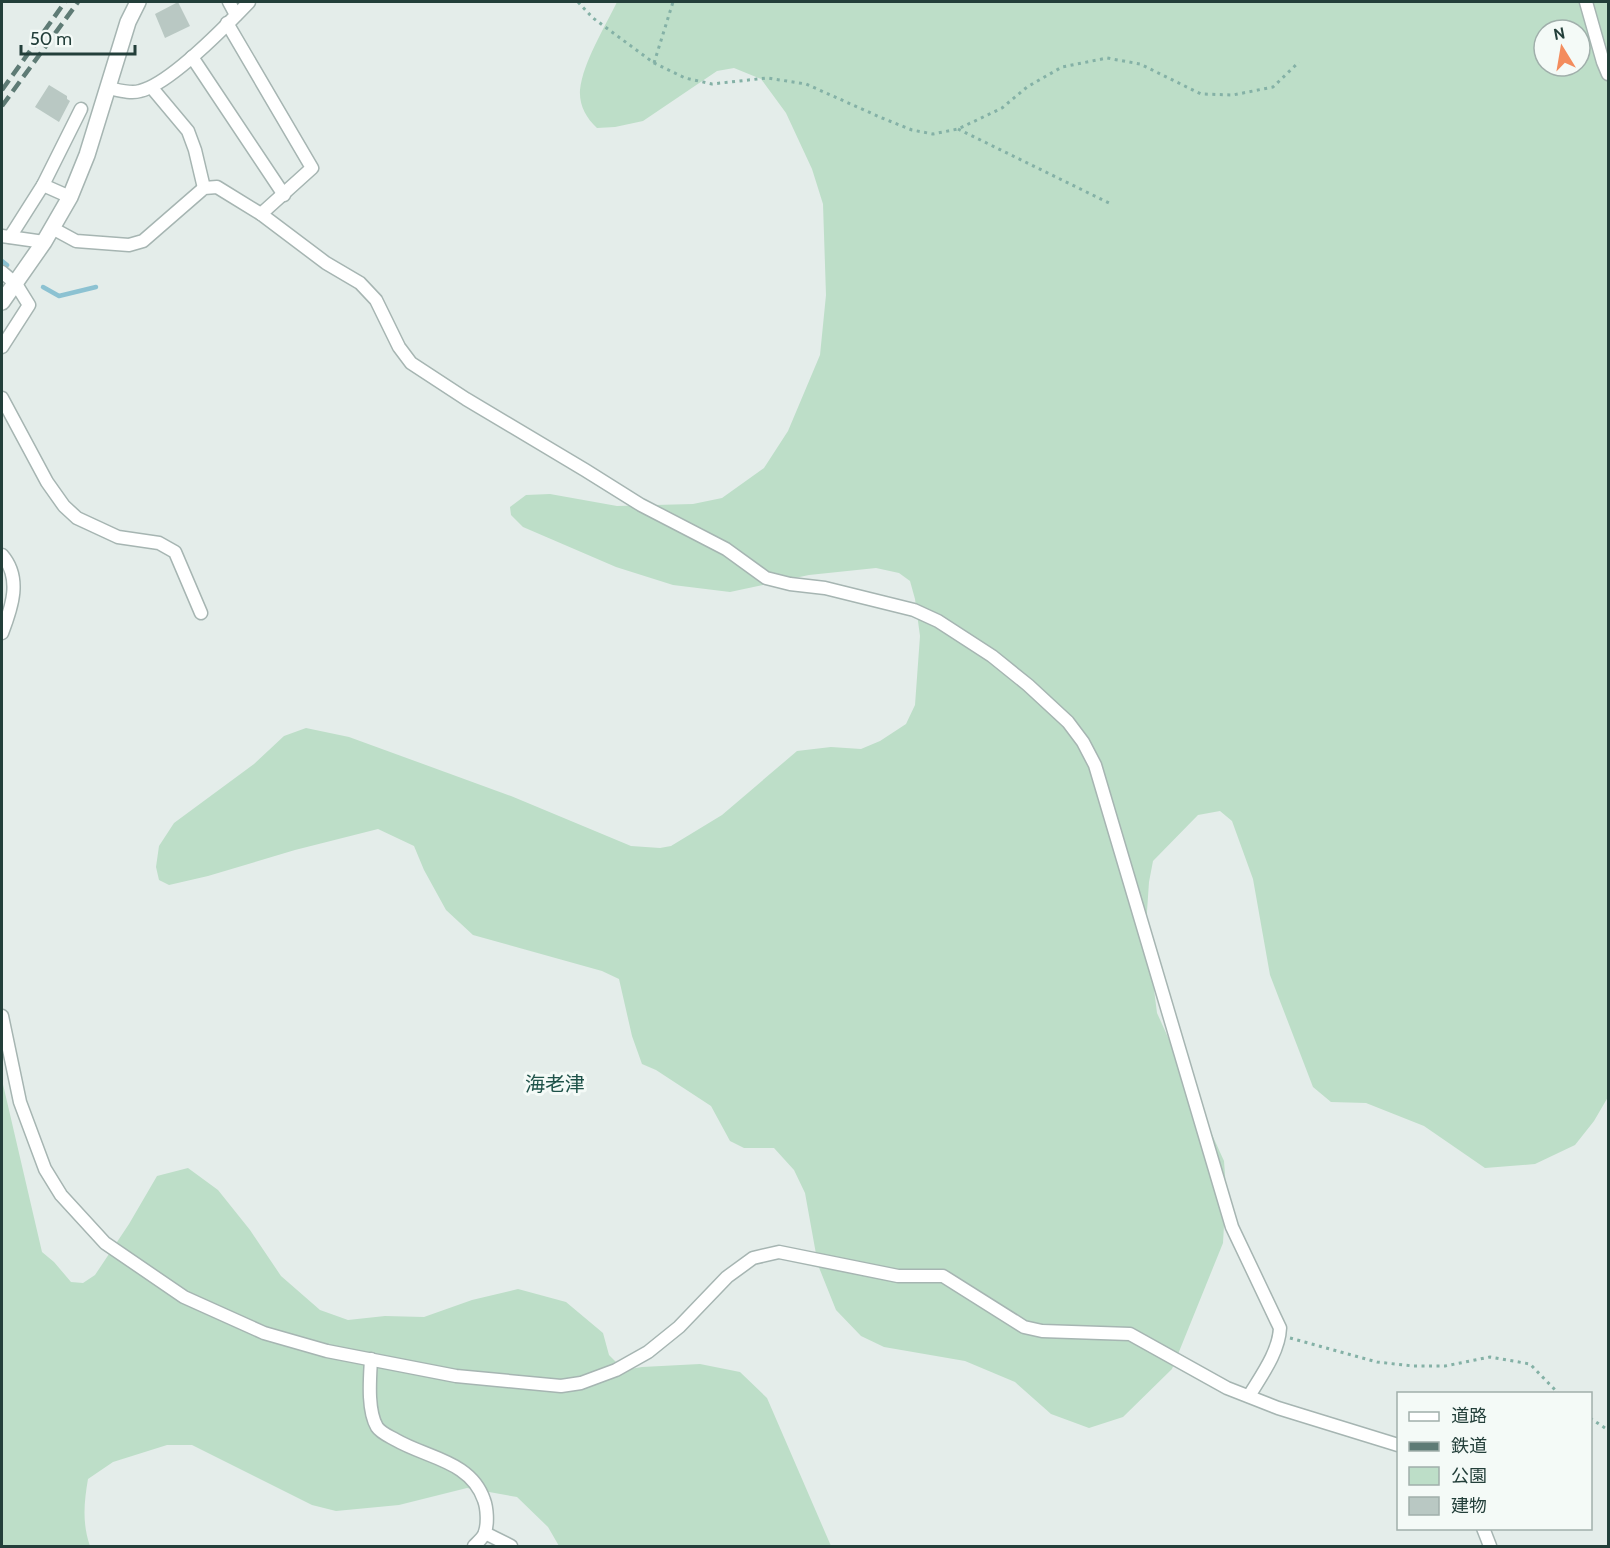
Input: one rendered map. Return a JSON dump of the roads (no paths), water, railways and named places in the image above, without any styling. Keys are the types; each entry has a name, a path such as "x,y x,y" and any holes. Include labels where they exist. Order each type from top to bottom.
{"street":[{"path":"2,302 44,242 70,197 87,155 128,22 138,2"},
{"path":"229,2 232,19 312,168 261,214"},
{"path":"108,88 137,92 152,88 192,57 249,2"},
{"path":"1586,2 1608,74"},
{"path":"192,57 284,195"},
{"path":"152,88 188,131 204,188"},
{"path":"44,242 6,236 43,185 81,109"},
{"path":"43,185 70,197"},
{"path":"52,228 76,241 116,245 136,243 143,241 204,188 217,188 261,214 326,263 360,284 376,300 399,347 411,363 466,399 640,505 726,549 766,578 790,584 825,588 914,610 938,621 992,656 1068,722 1083,742 1095,765 1232,1227 1280,1328 1280,1335 1270,1360 1250,1396"},
{"path":"2,272 16,284 29,305 2,346"},
{"path":"2,398 47,482 64,506 77,518 118,537 159,543 175,552 201,613"},
{"path":"2,555 9,563 14,582 12,608 2,633"},
{"path":"2,1016 20,1102 45,1169 61,1195 105,1243 184,1297 264,1333 327,1351 456,1376 561,1386 581,1383 616,1370 648,1352 679,1327 727,1277 753,1257 779,1252 898,1276 943,1276 1024,1327 1042,1331 1130,1334 1227,1388 1278,1408 1397,1445"},
{"path":"371,1359 369,1392 376,1426 408,1447 452,1463 474,1480 481,1490 486,1507 485,1533 474,1546"},
{"path":"1484,1530 1490,1546"},
{"path":"485,1533 511,1546"}],"waterway":[{"path":"2,261 7,265"},
{"path":"43,287 59,296 96,287"}],"railway":[{"path":"2,90 65,2"},
{"path":"2,106 78,2"}],"district":[{"name":"海老津","path":"555,1084"}]}
